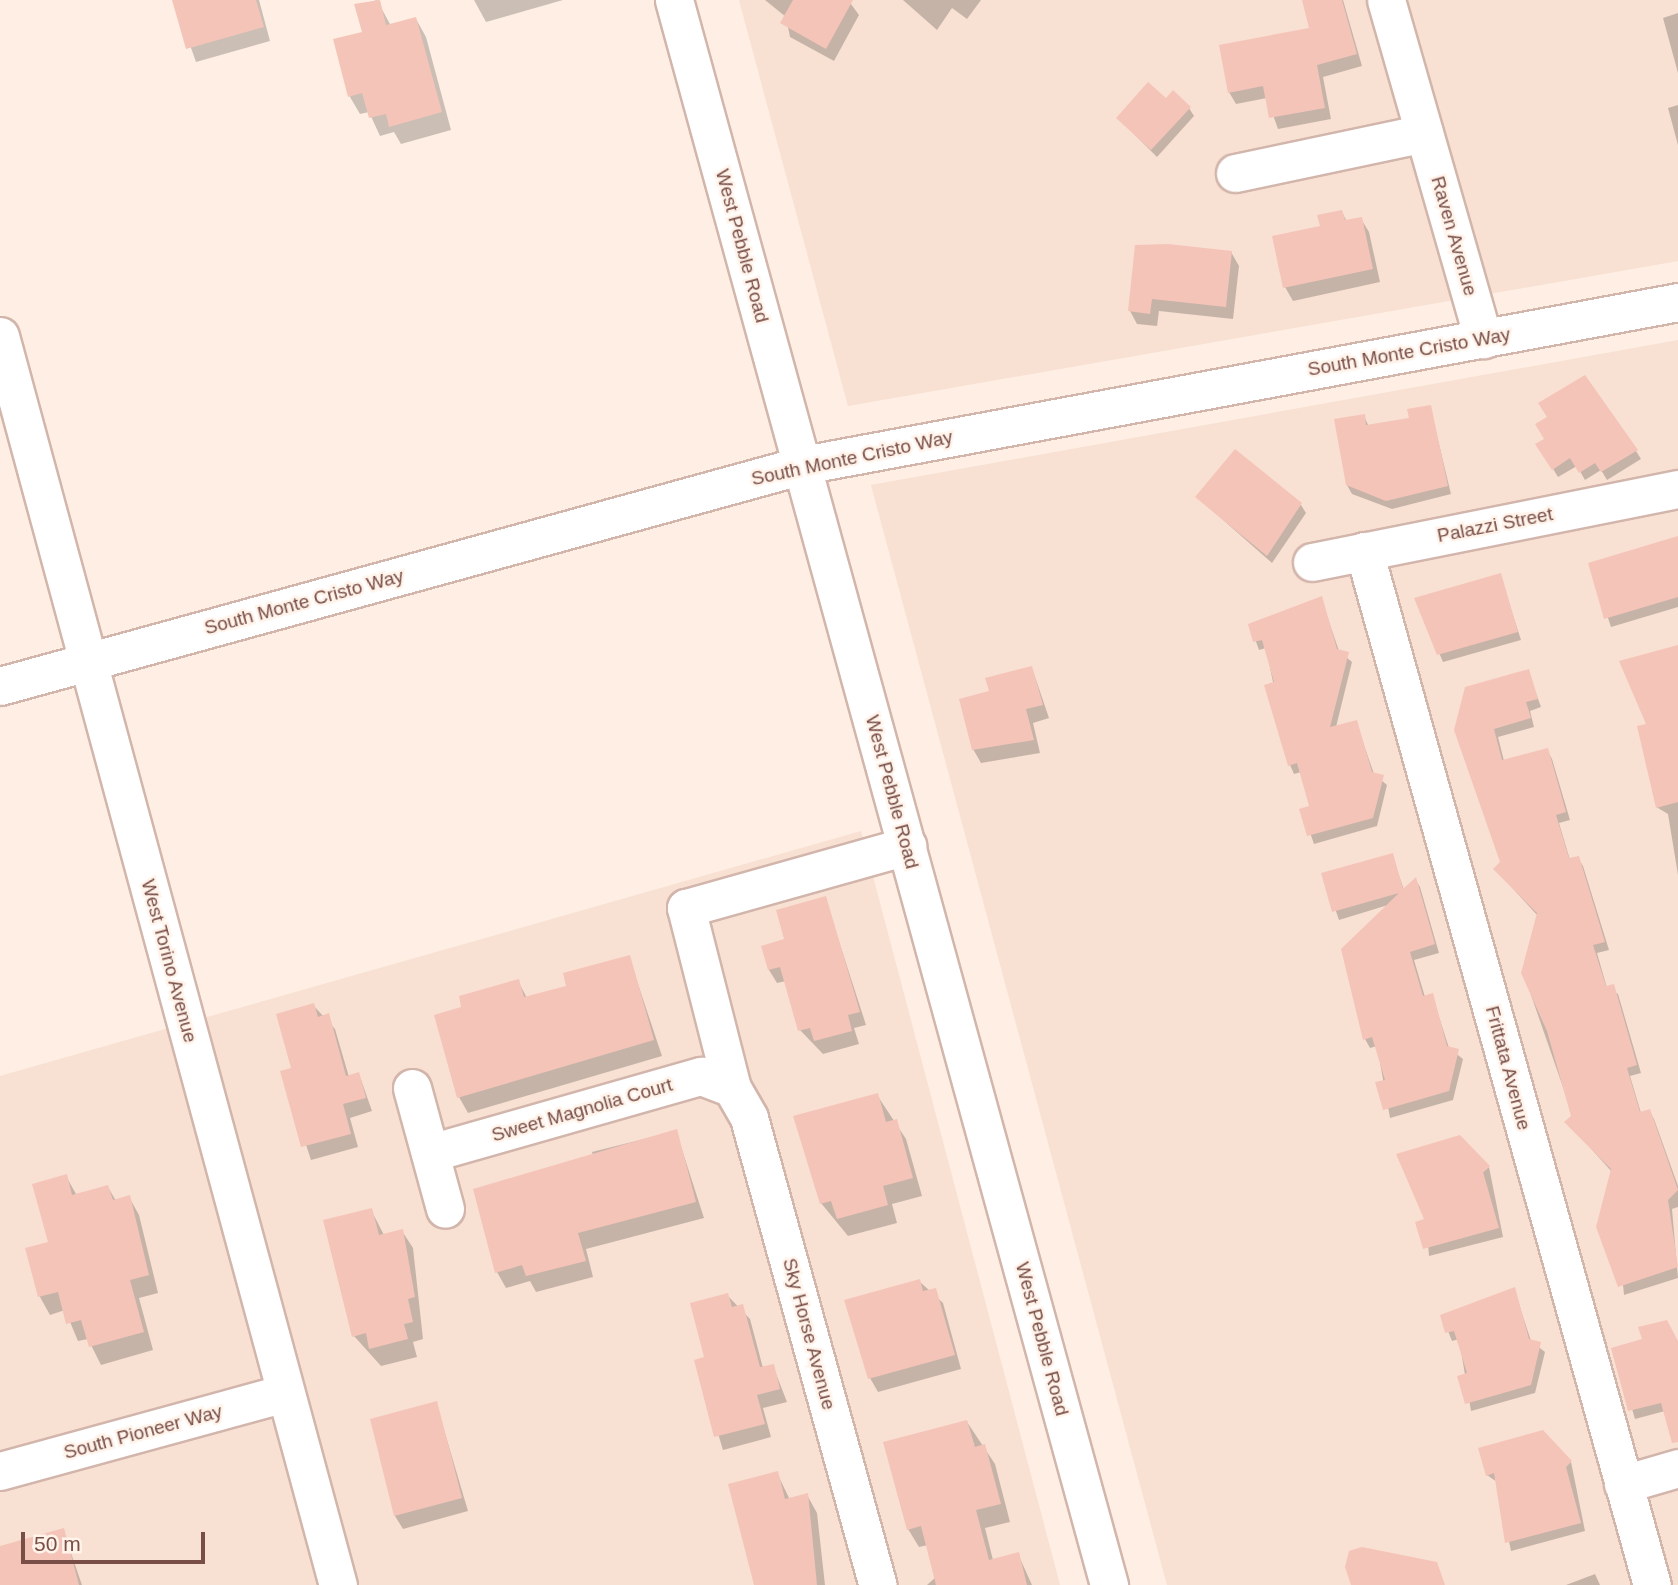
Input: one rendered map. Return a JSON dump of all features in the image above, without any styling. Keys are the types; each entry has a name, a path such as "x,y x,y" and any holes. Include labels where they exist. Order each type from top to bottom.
{"street":[{"name":"West Pebble Road","path":"674,0 1109,1585"},
{"name":"Raven Avenue","path":"1386,0 1483,339"},
{"path":"1235,173 1424,133"},
{"name":"South Monte Cristo Way","path":"0,686 803,465 1678,302"},
{"name":"West Torino Avenue","path":"0,336 338,1585"},
{"name":"Palazzi Street","path":"1312,562 1678,489"},
{"name":"Frittata Avenue","path":"1364,551 1652,1585"},
{"name":"Sky Horse Avenue","path":"877,1585 749,1118 732,1088 686,908 907,846"},
{"name":"Sweet Magnolia Court","path":"430,1153 701,1076 732,1088"},
{"path":"412,1088 445,1209"},
{"name":"South Pioneer Way","path":"0,1471 285,1393"},
{"path":"1623,1484 1678,1468"}],"shaded area":[{"path":"739,0 1678,0 1678,261 848,406"},
{"path":"1678,340 1678,1585 1167,1585 871,485"},
{"path":"861,831 1060,1585 0,1585 0,1076"}],"building":[{"path":"172,0 256,0 264,27 186,49"},
{"path":"380,0 386,25 416,17 442,112 389,127 386,114 369,118 362,93 348,97 333,39 362,32 354,4"},
{"path":"793,0 853,0 826,49 780,23"},
{"path":"1302,0 1342,0 1357,54 1317,65 1325,108 1269,118 1263,86 1228,93 1219,45 1309,28"},
{"path":"1148,82 1166,98 1173,90 1191,107 1151,150 1116,118"},
{"path":"1342,210 1345,220 1362,217 1373,269 1283,288 1272,236 1320,226 1317,215"},
{"path":"1168,244 1232,251 1226,307 1152,299 1150,314 1128,311 1135,245"},
{"path":"1585,375 1638,450 1601,472 1595,463 1579,473 1570,458 1552,470 1535,444 1544,439 1535,424 1547,417 1538,403"},
{"path":"1431,405 1448,486 1386,501 1346,485 1334,419 1365,414 1366,425 1409,418 1407,409"},
{"path":"1235,449 1302,503 1267,556 1195,497"},
{"path":"1678,536 1678,597 1604,619 1588,563"},
{"path":"1501,573 1518,632 1437,655 1414,598"},
{"path":"1322,596 1337,649 1349,652 1330,727 1357,720 1372,772 1384,775 1373,818 1307,836 1299,809 1309,806 1297,763 1288,766 1264,685 1274,682 1262,640 1253,642 1248,624"},
{"path":"1678,645 1678,802 1656,808 1637,726 1646,724 1619,661"},
{"path":"1032,666 1043,705 1026,709 1034,740 972,750 959,699 989,691 985,678"},
{"path":"1529,669 1538,699 1526,702 1531,718 1494,729 1502,760 1548,748 1566,812 1556,815 1569,858 1579,856 1605,942 1593,945 1606,986 1614,984 1637,1065 1627,1068 1640,1112 1650,1109 1678,1190 1668,1200 1678,1267 1618,1287 1596,1227 1611,1169 1564,1122 1571,1116 1547,1031 1521,973 1537,913 1493,869 1500,862 1454,730 1465,687"},
{"path":"1393,853 1403,889 1416,877 1435,944 1410,952 1423,996 1433,993 1447,1046 1459,1049 1449,1091 1383,1110 1375,1082 1385,1080 1372,1037 1363,1040 1341,949 1399,893 1332,912 1321,873"},
{"path":"826,896 860,1012 848,1015 852,1031 814,1041 810,1028 798,1031 780,967 768,970 761,946 784,939 776,910"},
{"path":"630,955 654,1040 457,1098 434,1015 461,1007 459,996 519,979 524,997 566,986 563,973"},
{"path":"314,1003 318,1017 329,1013 346,1076 359,1072 366,1098 343,1104 351,1134 301,1147 280,1071 291,1068 276,1014"},
{"path":"878,1093 886,1122 897,1119 913,1178 883,1186 888,1205 837,1219 831,1201 820,1204 793,1116"},
{"path":"677,1129 696,1202 578,1233 586,1261 526,1276 522,1265 495,1273 473,1189"},
{"path":"1460,1135 1490,1166 1483,1172 1499,1228 1423,1249 1415,1222 1424,1219 1396,1154"},
{"path":"67,1174 72,1195 108,1185 113,1200 130,1195 149,1275 130,1280 144,1332 89,1347 81,1320 66,1324 58,1292 38,1297 25,1248 48,1242 32,1184"},
{"path":"372,1208 379,1235 403,1229 415,1297 408,1299 413,1322 404,1324 408,1339 369,1349 366,1333 352,1337 323,1220"},
{"path":"920,1279 923,1291 936,1288 955,1355 868,1379 844,1300"},
{"path":"1515,1287 1529,1339 1541,1342 1531,1385 1465,1404 1457,1376 1467,1373 1454,1331 1445,1333 1440,1315"},
{"path":"728,1293 732,1307 743,1304 760,1367 774,1364 780,1389 757,1395 765,1424 714,1437 694,1360 704,1357 690,1303"},
{"path":"1667,1320 1678,1341 1678,1442 1672,1443 1661,1403 1628,1411 1611,1348 1642,1339 1638,1327"},
{"path":"437,1401 462,1498 394,1516 370,1419"},
{"path":"967,1420 975,1447 985,1444 1001,1504 976,1510 989,1560 1019,1552 1027,1585 936,1585 921,1526 907,1530 883,1442"},
{"path":"1543,1430 1572,1461 1566,1467 1581,1523 1505,1543 1494,1473 1486,1476 1478,1448"},
{"path":"778,1471 785,1499 808,1493 817,1585 754,1585 728,1484"},
{"path":"64,1528 79,1585 0,1585 0,1546"},
{"path":"1362,1547 1437,1562 1445,1585 1351,1585 1345,1567 1349,1551"}]}
